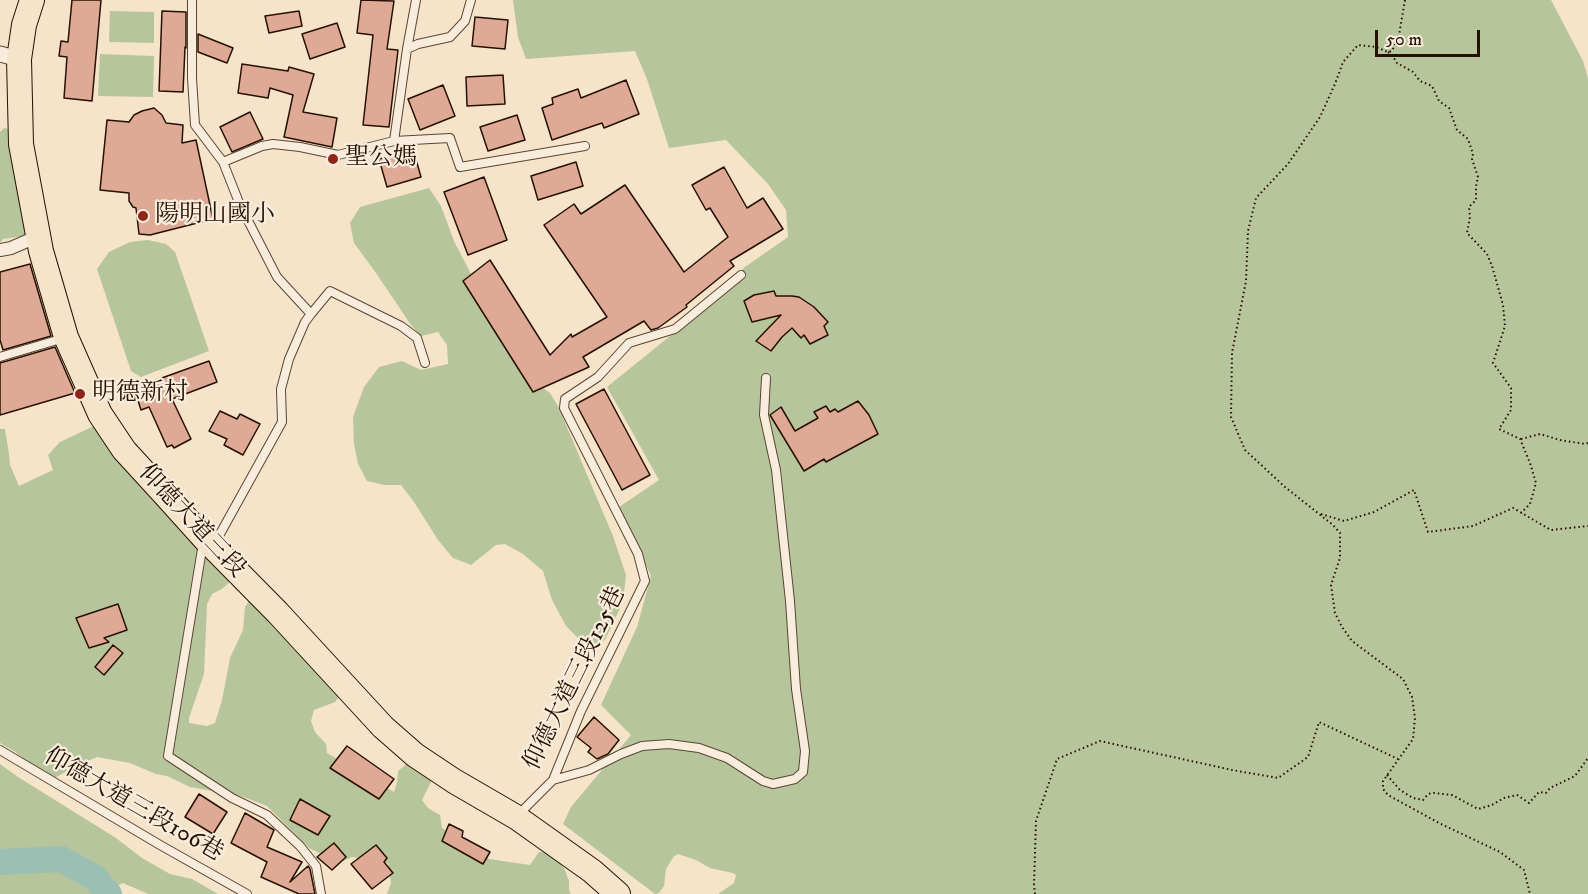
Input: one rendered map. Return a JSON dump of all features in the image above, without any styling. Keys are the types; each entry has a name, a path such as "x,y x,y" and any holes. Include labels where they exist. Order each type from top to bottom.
{"main road":[{"name":"仰德大道三段","path":"32,0 24,25 9,56 21,144 39,239 66,337 100,414 124,450 383,727 454,781 516,817 592,871 618,894"}],"street":[{"path":"0,250 39,239"}],"lane":[{"path":"192,0 192,78 195,125 224,162 240,205 277,277 311,314"},
{"path":"394,141 416,0"},
{"path":"407,49 418,44 450,37 465,21 471,0"},
{"path":"224,162 262,146 273,144 338,155 394,141 450,138 459,167 585,146"},
{"name":"仰德大道三段125巷","path":"516,817 554,780 581,711 645,580 638,554 564,408 565,399 598,377 629,343 675,329 741,275"},
{"path":"321,894 316,866 300,846 267,815 232,798 168,756 208,542 282,422 281,389 289,358 305,322 330,291 401,326 417,338 425,363"},
{"path":"0,357 66,337"},
{"path":"554,780 589,770 642,746 669,744 699,748 727,758 763,781 773,784 795,779 803,772 805,750 796,689 790,601 776,470 765,415 766,378"},
{"name":"仰德大道三段106巷","path":"0,750 247,894"}],"path":[{"path":"1388,52 1392,51 1399,35 1405,0"},
{"path":"1530,894 1524,870 1500,852 1439,823 1388,795 1383,789 1383,781 1413,738 1415,718 1412,697 1403,679 1352,641 1335,613 1331,585 1340,558 1340,533 1245,450 1231,417 1232,353 1246,281 1248,231 1256,198 1288,164 1320,117 1343,62 1358,45 1376,47 1388,52 1397,63 1413,72 1420,81 1432,86 1439,101 1449,108 1457,130 1468,139 1478,177 1476,200 1469,207 1467,233 1487,254 1503,305 1505,326 1493,363 1511,388 1511,410 1498,429 1520,439 1540,434 1560,440 1588,443"},
{"path":"1520,439 1536,483 1530,504 1521,513"},
{"path":"1317,513 1344,521 1374,512 1414,490 1428,531 1473,526 1513,508 1551,530 1588,526"},
{"path":"1035,894 1036,822 1057,759 1100,741 1278,778 1308,757 1319,722 1398,759"},
{"path":"1387,775 1400,790 1413,798 1423,800 1428,794 1434,793 1452,795 1478,809 1517,795 1529,803 1539,792 1546,793 1550,788 1575,776 1588,758"}],"green space":[{"path":"513,0 1551,0 1583,61 1588,78 1588,894 718,894 734,883 736,875 710,868 678,854 674,856 666,869 664,886 659,893 655,894 563,824 571,807 631,735 601,705 637,627 651,576 619,507 659,480 607,387 675,332 745,267 788,237 786,210 768,184 726,140 669,148 647,79 635,51 526,59 518,37"},
{"path":"110,11 154,12 154,43 109,42"},
{"path":"100,54 154,56 153,97 98,96"},
{"path":"4,128 14,130 32,232 24,236 3,239 0,243 0,132"},
{"path":"429,188 441,206 454,241 471,274 463,281 533,392 543,388 550,393 558,406 613,536 626,575 623,602 605,640 595,645 581,641 566,626 552,600 543,571 523,554 505,544 496,545 471,565 453,558 401,485 384,485 367,481 358,464 354,444 353,417 364,387 379,367 402,361 421,370 448,364 447,345 438,332 421,336 411,325 354,243 350,223 360,207"},
{"path":"148,240 166,244 175,252 209,351 141,377 131,371 97,269 109,252 130,242"},
{"path":"98,424 233,579 212,594 207,604 204,674 189,723 207,726 215,723 230,658 243,630 245,607 252,596 341,695 335,702 314,710 311,721 315,732 326,744 327,753 394,792 398,771 411,760 433,778 422,800 428,808 440,815 442,828 489,859 530,865 539,852 552,853 564,868 571,894 387,894 391,883 388,863 352,857 339,863 309,848 267,806 241,796 190,787 130,763 97,757 51,780 0,743 0,429 5,429 10,465 19,486 53,470 48,455 60,442"},
{"path":"0,764 116,838 142,858 170,874 192,879 218,894 148,894 123,883 111,888 105,894 0,894"}],"building":[{"path":"72,0 101,0 92,101 64,98 67,57 59,56 61,41 68,42"},
{"path":"361,0 394,1 387,49 398,50 389,127 363,125 373,35 357,33"},
{"path":"162,11 186,12 183,92 159,91"},
{"path":"299,11 302,26 269,33 265,16"},
{"path":"475,17 508,20 505,49 472,46"},
{"path":"337,23 345,47 310,59 302,34"},
{"path":"198,34 233,48 227,63 198,52"},
{"path":"242,64 288,71 289,67 314,74 303,112 337,118 332,147 284,137 293,95 270,88 268,98 238,93"},
{"path":"503,75 505,104 467,106 466,77"},
{"path":"626,80 639,114 604,128 602,123 552,140 542,108 553,104 552,98 578,89 581,98"},
{"path":"443,85 455,116 420,130 408,99"},
{"path":"154,108 162,115 166,123 183,125 182,143 196,140 213,219 150,235 139,234 136,208 129,201 129,193 100,190 107,120 129,122 134,115"},
{"path":"250,112 263,139 232,152 220,127"},
{"path":"517,115 525,140 488,151 480,127"},
{"path":"413,149 421,177 387,187 379,159"},
{"path":"576,162 583,186 538,200 531,176"},
{"path":"724,167 747,208 763,198 783,229 730,261 734,266 686,305 687,307 658,328 651,330 644,321 583,357 589,367 533,392 463,281 490,260 550,355 571,334 572,337 607,317 544,225 574,204 581,214 625,185 684,272 728,237 710,208 706,210 692,185"},
{"path":"484,177 507,240 468,255 444,192"},
{"path":"30,264 51,336 3,350 0,340 0,272"},
{"path":"774,291 776,296 799,297 814,307 828,322 824,326 828,335 810,344 804,335 801,338 792,328 771,351 756,341 781,315 752,322 744,301 754,295"},
{"path":"55,347 75,393 0,415 0,363"},
{"path":"209,361 217,382 172,399 191,439 174,448 172,445 167,447 149,407 141,410 134,388"},
{"path":"604,389 650,475 622,490 576,404"},
{"path":"858,401 869,415 878,434 804,471 770,415 781,407 795,431 818,418 814,412 826,406 830,412 835,409 838,412"},
{"path":"220,411 237,419 240,414 260,424 243,455 224,445 227,439 209,431"},
{"path":"118,604 127,630 104,638 109,642 89,648 76,618"},
{"path":"113,645 123,653 104,675 95,667"},
{"path":"594,717 619,740 608,754 597,759 588,752 591,748 577,737"},
{"path":"347,746 394,779 379,799 330,768"},
{"path":"199,794 227,812 213,834 185,817"},
{"path":"300,799 330,816 318,835 290,820"},
{"path":"245,813 274,830 267,847 302,862 290,882 308,866 315,894 299,894 261,877 267,862 231,843"},
{"path":"449,824 463,831 462,837 490,852 483,864 442,841"},
{"path":"334,843 346,857 332,870 317,857"},
{"path":"376,845 387,858 384,862 393,873 372,889 351,864"}],"waterway":[{"path":"0,862 61,859 94,877 109,894"}],"place":[{"name":"聖公媽","path":"333,159"},
{"name":"陽明山國小","path":"143,216"},
{"name":"明德新村","path":"80,394"}]}
